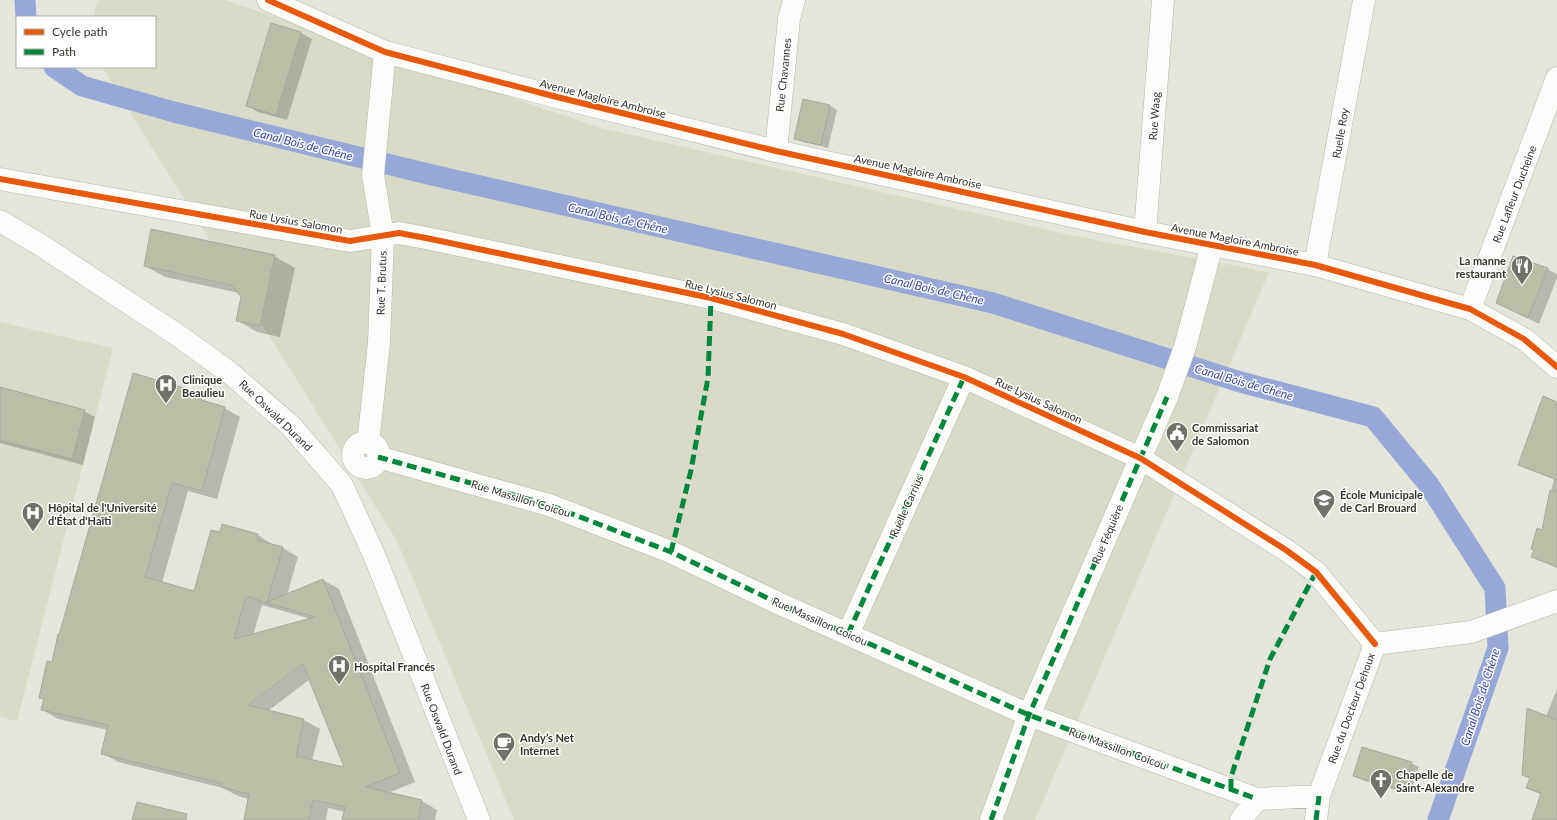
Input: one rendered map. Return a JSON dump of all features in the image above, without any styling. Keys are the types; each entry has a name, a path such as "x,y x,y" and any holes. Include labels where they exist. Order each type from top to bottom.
{"street":[{"name":"Avenue Magloire Ambroise","path":"268,0 385,52 776,151 1146,232 1316,265 1470,310 1524,339 1557,367"},
{"name":"Rue Chavannes","path":"776,151 789,19 794,0"},
{"name":"Rue Waag","path":"1146,232 1164,0"},
{"name":"Ruelle Roy","path":"1316,265 1364,0"},
{"name":"Rue T. Brutus","path":"373,450 383,236 373,175 385,52"},
{"name":"Rue Lafleur Ducheine","path":"1470,310 1557,78"},
{"name":"Rue Lysius Salomon","path":"0,178 350,241 399,233 711,298 843,334 964,377 1140,458 1286,550 1316,572 1375,644"},
{"name":"Rue Oswald Durand","path":"0,221 39,244 172,331 230,373 291,426 342,485 375,557 479,820"},
{"name":"Rue Féquière","path":"991,820 1029,715 1167,397 1185,347 1212,245"},
{"name":"Ruelle Carrius","path":"848,634 964,377"},
{"path":"342,485 359,467 371,467 376,463 373,450"},
{"name":"Rue Massillon Coicou","path":"373,450 557,508 671,552 848,634 1029,715 1257,799"},
{"name":"Rue du Docteur Dehoux","path":"1316,820 1319,796 1375,644 1471,632 1550,603"},
{"path":"1241,820 1257,799 1319,796"}],"shaded area":[{"path":"98,0 225,0 601,128 1075,236 1269,272 1035,820 514,820 397,541 103,68 156,68 156,16 93,16"},
{"name":"Hôpital de l'Université d'État d'Haïti","path":"0,322 113,348 17,721 0,717"}],"building":[{"path":"271,23 301,32 276,115 246,106"},
{"path":"803,99 830,105 821,145 794,139"},
{"path":"151,229 275,255 260,326 236,321 241,297 231,285 144,266"},
{"name":"La manne restaurant","path":"1513,256 1548,268 1528,318 1496,303"},
{"path":"133,373 187,389 185,395 225,407 202,491 172,483 145,577 194,591 211,530 220,532 222,524 258,534 257,540 283,547 267,602 323,579 400,773 366,787 422,800 418,820 342,820 345,807 313,800 309,820 244,820 249,794 221,787 222,783 101,754 108,725 41,710 44,699 39,698 47,661 52,662 58,634 59,635","holes":["246,596 267,603 315,617 234,639","303,664 310,682 344,767 296,756 304,719 248,705"]},
{"path":"0,387 85,410 72,459 0,440"},
{"path":"1543,396 1557,402 1557,480 1518,465"},
{"path":"1550,490 1557,491 1557,567 1531,557 1534,550 1531,549 1537,528 1542,530"},
{"path":"1527,708 1557,720 1557,820 1532,820 1541,793 1526,788 1530,778 1522,775"},
{"path":"1362,747 1412,762 1403,791 1353,776"},
{"path":"137,802 187,814 186,820 132,820"}],"waterway":[{"name":"Canal Bois de Chêne","path":"25,0 26,16"},
{"name":"Canal Bois de Chêne","path":"55,68 82,86 174,112 428,174 993,303 1237,381 1373,417 1429,485 1495,588 1498,648 1438,820"}],"marked path":[{"path":"671,552 691,470 708,378 711,298"},
{"path":"848,634 964,377"},
{"path":"991,820 1029,715 1167,397"},
{"path":"378,457 549,505 671,552 778,603 1029,715 1257,799"},
{"path":"1231,789 1231,777 1270,659 1316,572"},
{"path":"1316,820 1319,796"}],"cycle path":[{"path":"268,0 385,52 553,96 776,151 1145,232 1315,265 1470,309 1524,339 1557,367"},
{"path":"0,179 350,241 399,233 711,298 843,334 964,377 1140,458 1286,550 1316,572 1375,644"}],"place":[{"name":"La manne restaurant","path":"1522,286"},
{"name":"Clinique Beaulieu","path":"166,404"},
{"name":"Commissariat de Salomon","path":"1177,452"},
{"name":"École Municipale de Carl Brouard","path":"1324,520"},
{"name":"Hôpital de l'Université d'État d'Haïti","path":"33,532"},
{"name":"Hospital Francés","path":"339,686"},
{"name":"Andy’s Net Internet","path":"504,762"},
{"name":"Chapelle de Saint-Alexandre","path":"1381,800"}]}
